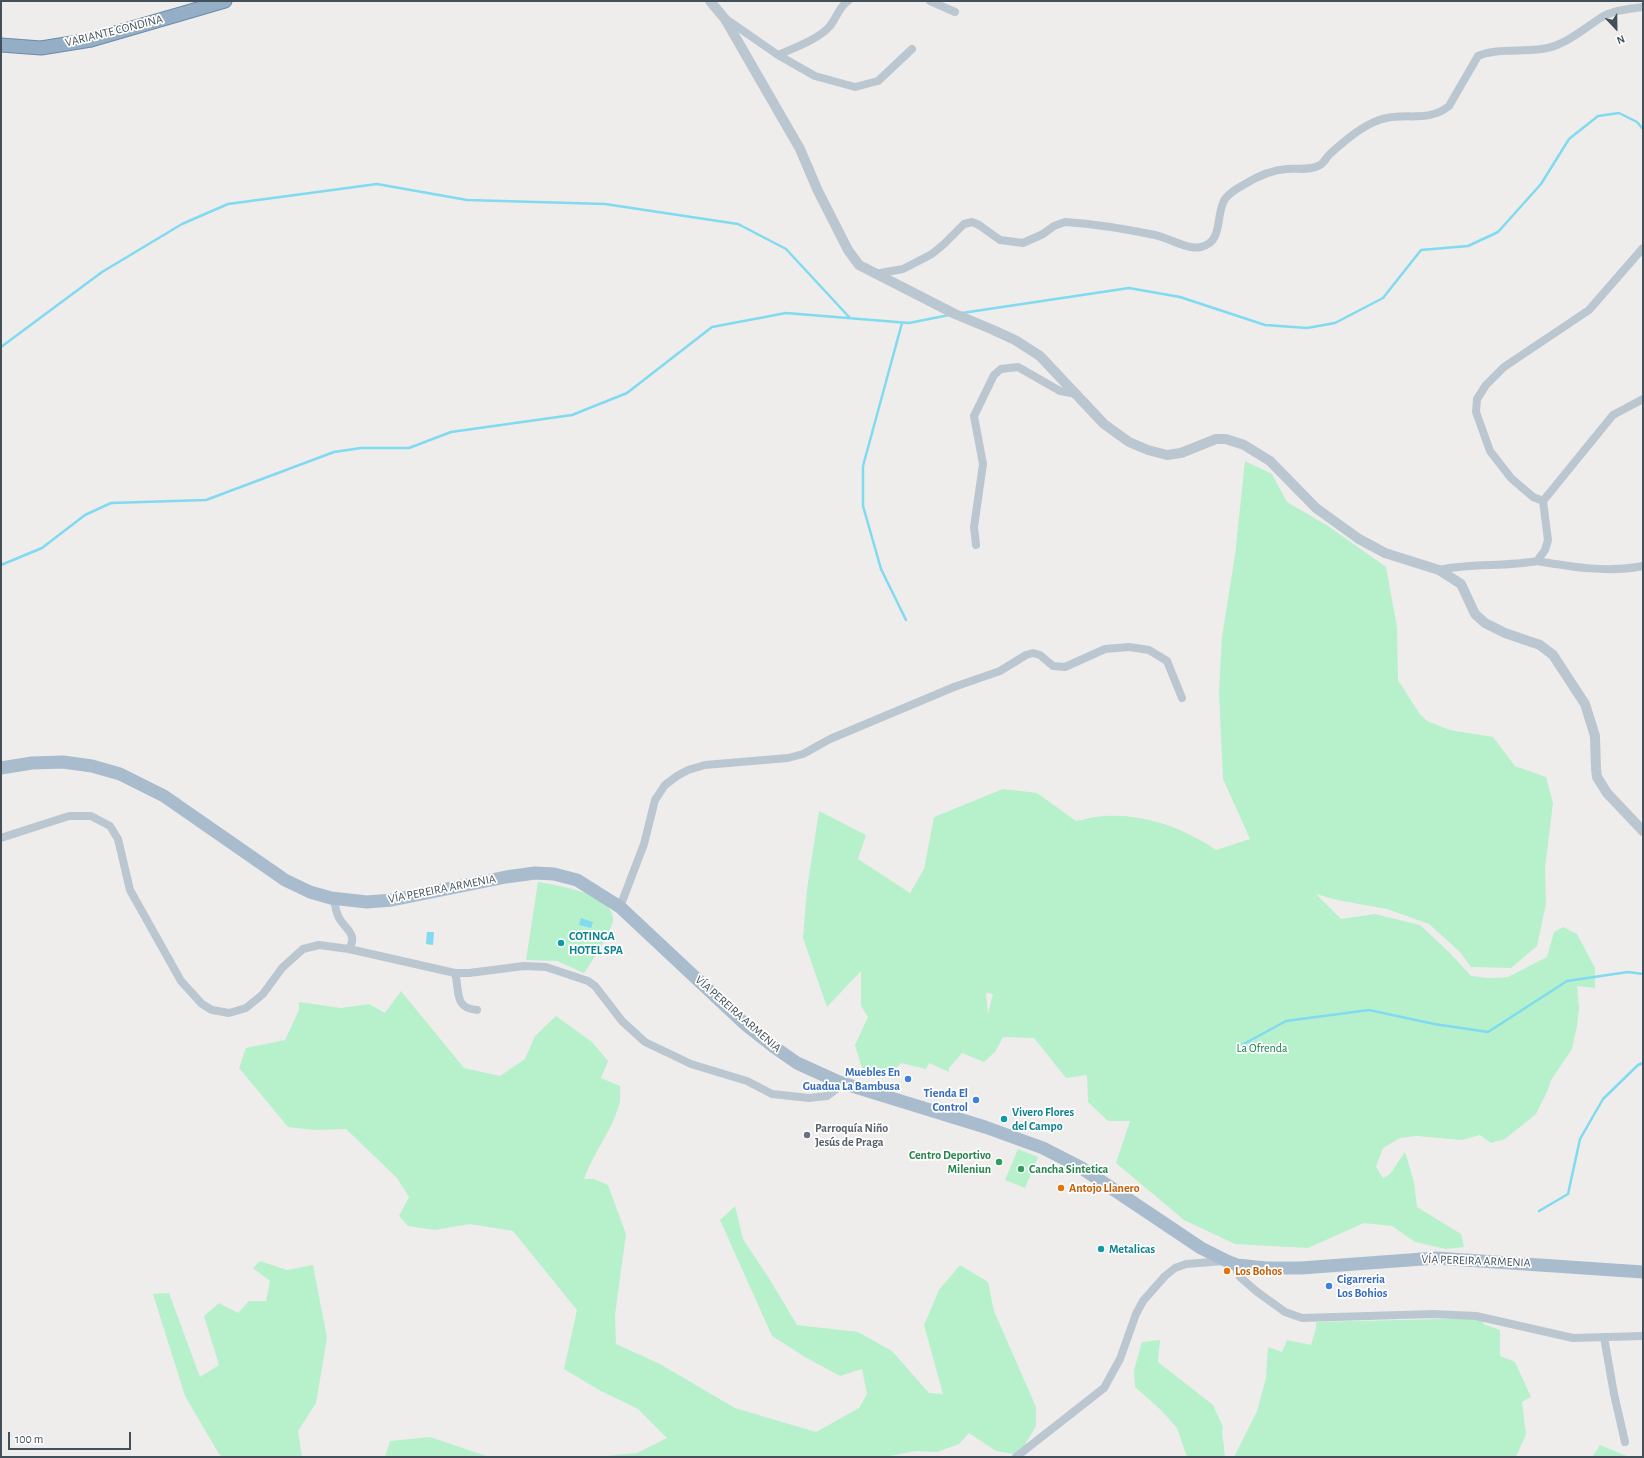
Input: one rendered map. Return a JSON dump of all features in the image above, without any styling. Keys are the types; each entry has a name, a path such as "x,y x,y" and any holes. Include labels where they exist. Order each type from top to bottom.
{"highway":[{"name":"VARIANTE CONDINA","path":"1,45 41,48 91,40 225,1"}],"main road":[{"name":"VÍA PEREIRA ARMENIA","path":"1,768 32,763 63,762 92,766 120,774 150,788 174,803 286,880 310,892 334,899 368,902 392,900 506,877 535,873 550,873 577,880 620,907 760,1037 798,1063 825,1077 843,1084 985,1127 1043,1148 1080,1167 1201,1248 1232,1263 1266,1268 1302,1268 1441,1258 1643,1272"}],"street":[{"path":"710,1 725,19 800,149 818,191 848,250 859,265 955,314 1015,340 1040,356 1078,394 1104,424 1130,442 1148,450 1167,455 1181,453 1216,439 1226,439 1244,445 1270,461 1316,508 1358,539 1385,553 1439,570 1461,584 1475,614 1485,623 1505,633 1540,645 1553,655 1585,704 1595,736 1597,777 1607,793 1643,831"},
{"path":"778,56 808,41 830,26 842,5 848,1"},
{"path":"930,1 955,12"},
{"path":"874,274 903,269 932,254 964,224 972,222 979,225 1000,240 1011,242 1023,243 1044,234 1054,226 1065,222 1156,235 1194,248 1203,246 1216,238 1221,208 1226,198 1234,190 1266,173 1288,169 1310,168 1320,165 1329,155 1347,140 1366,126 1380,120 1393,117 1433,116 1443,111 1449,106 1478,56 1486,52 1531,51 1556,45 1579,34 1600,18 1620,10 1643,7"},
{"path":"725,19 778,56 815,76 855,87 878,82 912,49"},
{"path":"1543,501 1533,497 1511,478 1490,451 1476,412 1477,399 1486,385 1504,367 1589,310 1643,248"},
{"path":"976,545 974,527 983,464 974,416 994,375 1001,368 1018,367 1060,392 1078,394"},
{"path":"1537,561 1545,550 1548,540 1543,501 1613,415 1643,399"},
{"path":"1439,570 1454,567 1537,561 1590,569 1631,569 1643,566"},
{"path":"620,907 644,844 655,800 665,785 688,770 705,765 788,758 803,754 830,739 954,687 1000,672 1033,652 1040,655 1053,666 1065,667 1105,649 1129,647 1149,650 1167,661 1182,698"},
{"path":"1,838 69,816 91,816 110,826 118,839 130,890 180,981 202,1004 212,1010 229,1013 246,1008 262,994 282,968 303,949 319,945 349,949 455,973 524,966 546,967 588,981 595,986 622,1021 645,1042 691,1064 747,1081 772,1094 815,1098 827,1096 843,1084"},
{"path":"334,899 336,912 352,934 353,939 349,949"},
{"path":"455,973 460,1001 468,1010 477,1010"},
{"path":"1016,1457 1104,1388 1120,1360 1136,1314 1143,1301 1165,1276 1176,1268 1186,1264 1232,1263 1240,1277 1256,1291 1285,1312 1302,1318 1433,1314 1476,1316 1573,1338 1643,1336"},
{"path":"1604,1337 1614,1394 1625,1442"}],"green space":[{"name":"La Ofrenda","path":"1245,461 1272,474 1287,502 1328,526 1386,567 1397,627 1398,680 1419,713 1427,721 1450,730 1493,737 1515,766 1546,777 1553,803 1545,868 1546,904 1537,946 1511,968 1471,967 1460,952 1429,924 1387,909 1337,900 1316,894 1341,919 1375,914 1420,925 1449,952 1471,976 1489,978 1508,977 1547,957 1554,932 1563,927 1577,934 1595,968 1595,988 1577,986 1579,1008 1572,1049 1551,1080 1536,1114 1505,1139 1491,1143 1480,1135 1462,1140 1416,1136 1400,1138 1383,1148 1376,1167 1383,1178 1390,1174 1405,1152 1414,1182 1417,1207 1461,1234 1464,1247 1446,1249 1415,1242 1392,1226 1364,1223 1308,1248 1235,1244 1184,1220 1116,1163 1130,1121 1108,1121 1088,1102 1087,1075 1066,1078 1034,1038 1003,1037 995,1052 984,1062 962,1053 949,1068 949,1072 929,1063 926,1069 901,1063 891,1073 862,1068 855,1045 868,1017 861,1006 861,971 827,1007 803,938 807,889 819,811 866,835 858,859 910,893 924,869 934,817 1003,789 1037,793 1076,821 1095,817 1121,816 1135,817 1164,824 1191,835 1216,850 1250,839 1223,779 1219,692 1222,637 1235,555","holes":["986,993 993,994 988,1014"]},
{"path":"538,882 583,892 604,903 611,910 613,919 609,931 601,947 584,973 557,961 526,960"},
{"path":"401,991 464,1068 500,1076 525,1059 535,1036 556,1016 592,1042 608,1061 601,1078 620,1086 620,1103 612,1124 592,1160 584,1179 594,1179 608,1185 626,1234 615,1315 616,1344 660,1364 735,1408 816,1432 859,1408 867,1394 862,1369 840,1376 805,1357 772,1336 720,1220 735,1206 743,1239 797,1325 858,1332 892,1351 929,1393 943,1394 924,1325 939,1290 960,1265 988,1282 994,1311 1036,1407 1036,1426 1019,1455 996,1451 969,1433 959,1444 937,1452 916,1451 885,1457 595,1457 637,1453 667,1438 638,1409 599,1390 564,1369 577,1310 513,1231 470,1224 435,1230 408,1226 399,1216 409,1197 397,1178 346,1129 314,1130 288,1127 239,1068 246,1048 285,1040 299,1010 299,1002 341,1008 369,1004 385,1013"},
{"name":"Cancha Sintetica","path":"1018,1149 1038,1157 1025,1188 1005,1180"},
{"path":"260,1261 287,1270 313,1265 327,1338 316,1403 298,1431 302,1457 223,1457 219,1454 185,1396 153,1294 169,1293 200,1377 219,1365 204,1316 219,1303 238,1313 249,1301 266,1301 270,1281 253,1268"},
{"path":"1483,1318 1483,1324 1500,1330 1500,1356 1515,1362 1531,1397 1522,1402 1526,1434 1516,1457 1234,1457 1257,1411 1266,1378 1268,1347 1282,1352 1287,1340 1311,1345 1316,1328 1316,1322"},
{"path":"1160,1340 1158,1362 1213,1405 1223,1427 1222,1431 1225,1457 1187,1457 1177,1428 1162,1411 1135,1387 1134,1370 1142,1342"},
{"path":"430,1437 489,1457 385,1457 390,1441"},
{"path":"1600,1445 1629,1457 1592,1457"}],"water":[{"path":"581,918 593,922 591,928 579,925"},
{"path":"427,932 434,932 433,945 426,944"}],"waterway":[{"path":"962,313 1129,288 1180,297 1265,325 1307,328 1335,323 1383,298 1421,250 1468,246 1498,232 1541,184 1569,139 1598,116 1619,113 1637,122 1643,129"},
{"path":"1,347 102,272 182,224 228,204 377,184 467,200 605,204 738,224 786,249 850,318"},
{"path":"1,565 42,548 85,515 111,503 206,500 334,452 361,448 409,448 451,432 572,415 627,393 712,327 786,313 909,323 949,315"},
{"path":"902,323 863,466 863,506 881,569 906,620"},
{"path":"1242,1045 1286,1021 1369,1010 1434,1024 1488,1032 1567,981 1628,972 1643,974"},
{"path":"1539,1211 1568,1194 1580,1139 1603,1099 1638,1065 1643,1063"}],"place":[{"name":"COTINGA HOTEL SPA","path":"561,943"},
{"name":"Muebles En Guadua La Bambusa","path":"908,1079"},
{"name":"Tienda El Control","path":"976,1100"},
{"name":"Vivero Flores del Campo","path":"1004,1119"},
{"name":"Parroquía Niño Jesús de Praga","path":"807,1135"},
{"name":"Centro Deportivo Mileniun","path":"999,1162"},
{"name":"Cancha Sintetica","path":"1021,1169"},
{"name":"Antojo Llanero","path":"1061,1188"},
{"name":"Metalicas","path":"1101,1249"},
{"name":"Los Bohos","path":"1227,1271"},
{"name":"Cigarreria Los Bohios","path":"1329,1286"}]}
